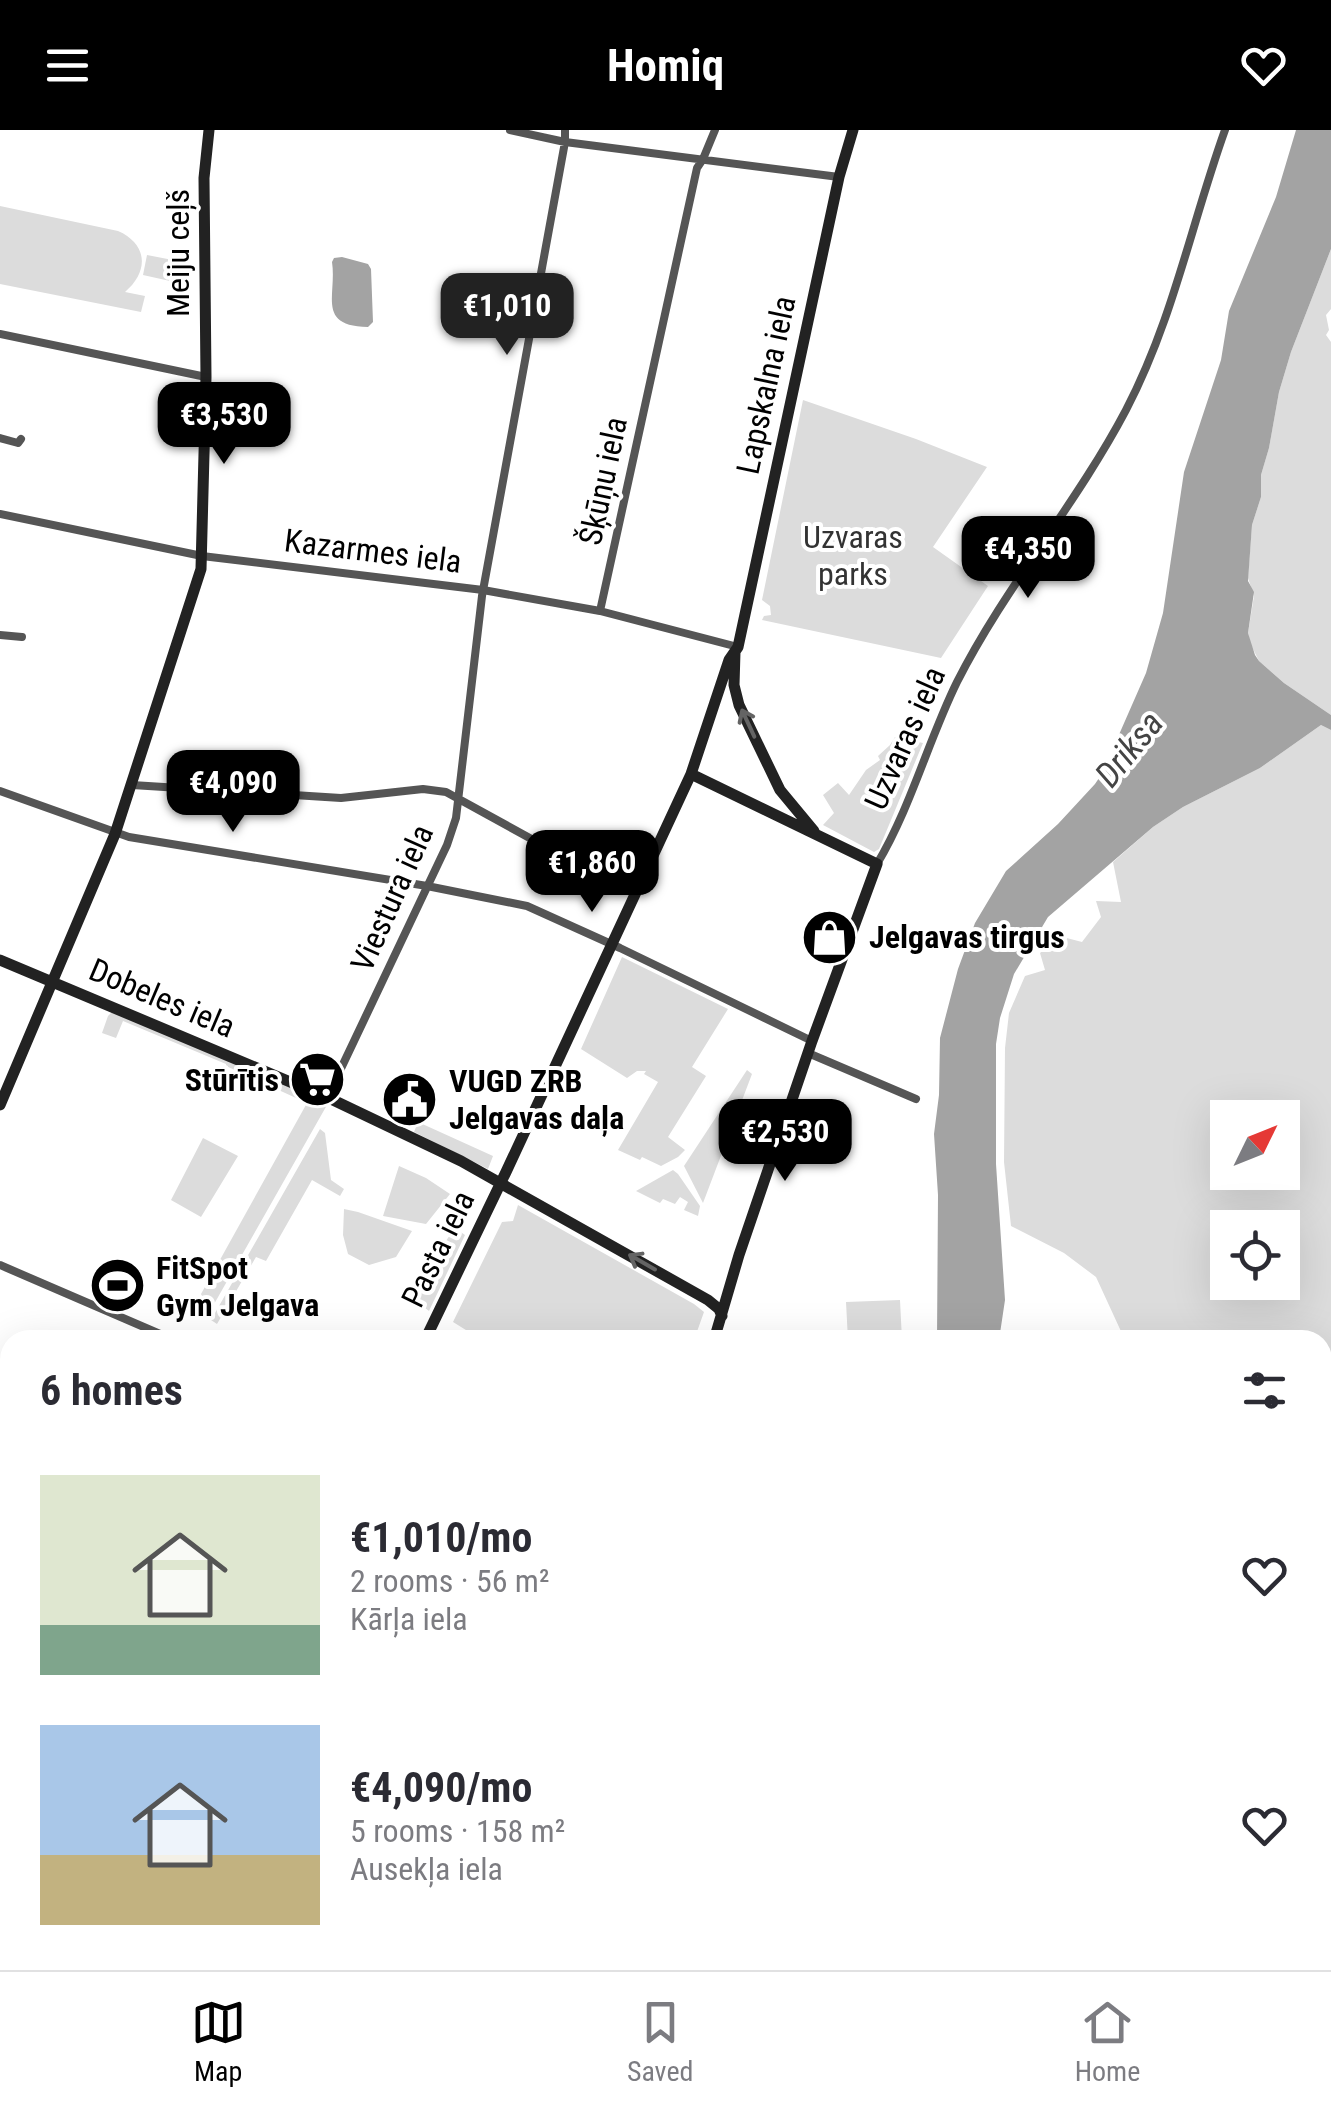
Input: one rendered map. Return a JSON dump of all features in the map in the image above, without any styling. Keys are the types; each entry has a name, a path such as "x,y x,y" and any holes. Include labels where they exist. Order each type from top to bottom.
{"street":[{"name":"Meiju ceļš","path":"0,1106 115,834 201,569 206,377 204,178 209,130"},
{"path":"510,130 565,142 838,177"},
{"name":"Viestura iela","path":"327,1098 456,818 484,590 565,130"},
{"name":"Šķūņu iela","path":"600,611 697,168 715,130"},
{"name":"Lapskalna iela","path":"819,836 780,790 739,704 734,685 737,650 838,177 853,130"},
{"name":"Uzvaras iela","path":"717,1330 738,1255 878,864 962,672 1126,411 1172,303 1225,130"},
{"path":"0,334 206,377"},
{"path":"0,438 18,443 21,439"},
{"name":"Kazarmes iela","path":"0,514 202,556 484,590 600,611 737,650"},
{"path":"0,635 22,637"},
{"name":"Lapskalna iela","path":"737,650 729,660 692,774 878,864"},
{"name":"Pasta iela","path":"430,1330 692,774"},
{"path":"132,784 340,798 423,790 446,792 577,864 639,889"},
{"path":"765,810 780,790"},
{"path":"0,792 115,834 528,906 613,944 916,1099"},
{"name":"Dobeles iela","path":"0,960 327,1098 461,1160 708,1300 722,1316"},
{"path":"0,1265 151,1330"}],"green space":[{"path":"0,206 118,231 128,237 142,259 138,276 125,292 145,296 141,312 0,284"},
{"path":"1331,249 1331,309 1326,315 1326,335 1331,342 1331,715 1259,661 1248,633 1254,596 1248,578 1252,525 1261,497 1261,475 1279,392"},
{"path":"147,255 183,262 179,283 143,275"},
{"name":"Uzvaras parks","path":"803,400 987,467 933,547 988,586 941,658 762,620 771,615 770,606 762,600"},
{"path":"1321,725 1331,730 1331,1330 1120,1330 1096,1277 1064,1253 1011,1226 1004,1162 1009,1013 1025,976 1045,970 1040,953 1059,936 1082,942 1101,917 1096,901 1121,902 1113,862 1183,807 1260,768"},
{"path":"895,737 923,743 879,849 874,852 823,825 834,813 823,795 838,783 849,795"},
{"path":"622,957 728,1009 692,1067 706,1076 668,1137 685,1150 661,1166 618,1150 658,1082 644,1074 646,1071 637,1071 627,1078 581,1049"},
{"path":"112,1012 304,1093 312,1103 327,1105 209,1313 201,1294 307,1103 123,1021 116,1038 102,1033"},
{"path":"747,1070 752,1074 703,1203 684,1166"},
{"path":"418,1122 493,1156 488,1169 414,1132"},
{"path":"320,1129 325,1133 331,1180 344,1189 340,1196 312,1180 266,1261 256,1257 217,1324 211,1320"},
{"path":"203,1138 238,1156 201,1217 171,1200"},
{"path":"399,1166 450,1194 426,1224 383,1216"},
{"path":"673,1170 700,1206 698,1216 684,1210 688,1202 680,1197 675,1204 663,1199 660,1203 636,1191"},
{"path":"518,1205 694,1304 704,1312 698,1330 466,1330 453,1322 502,1222 513,1221"},
{"path":"344,1209 412,1231 396,1257 369,1265 348,1254 343,1235"},
{"path":"455,1228 465,1235 429,1311 408,1295"},
{"path":"900,1300 902,1330 847,1330 846,1302"}],"water":[{"name":"Driksa","path":"1296,130 1331,130 1331,249 1291,352 1261,475 1261,497 1252,525 1248,581 1254,592 1248,633 1259,661 1331,715 1331,730 1321,725 1260,768 1183,807 1153,827 1048,917 1014,974 996,1044 996,1164 1005,1300 1000,1330 937,1330 938,1195 934,1134 940,1038 958,969 975,923 1006,871 1058,824 1095,784 1118,750 1114,746 1146,673 1163,613 1184,472 1221,360 1229,311 1276,197"},
{"path":"342,257 368,264 371,269 373,322 368,327 341,321 335,315 332,262"}],"place":[{"name":"Jelgavas tirgus","path":"830,937"},
{"name":"Stūrītis","path":"318,1080"},
{"name":"VUGD ZRB Jelgavas daļa","path":"410,1099"},
{"name":"FitSpot Gym Jelgava","path":"117,1286"}]}
